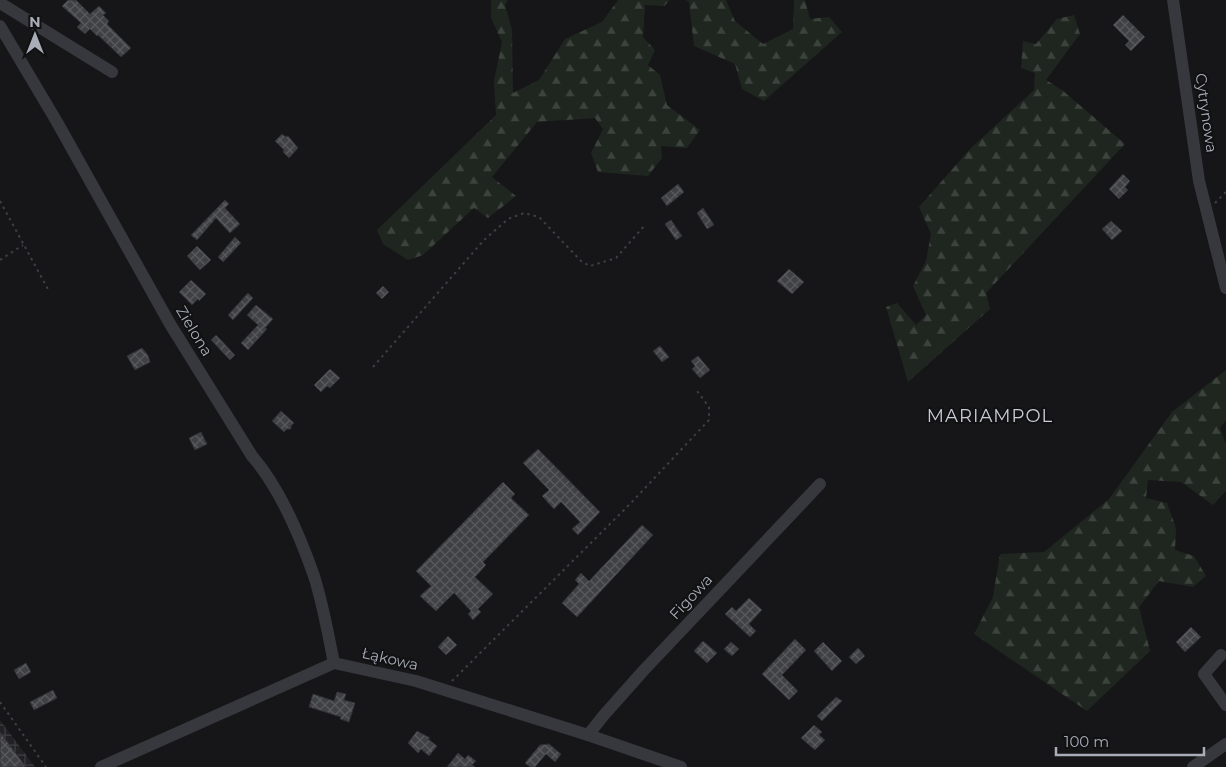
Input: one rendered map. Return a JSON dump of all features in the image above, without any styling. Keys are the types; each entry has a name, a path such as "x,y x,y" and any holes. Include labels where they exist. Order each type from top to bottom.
{"street":[{"name":"Cytrynowa","path":"1174,0 1199,181 1226,288"},
{"path":"0,3 112,72"},
{"name":"Zielona","path":"0,26 57,122 170,324 252,456 265,470 289,516 314,577 334,663"},
{"name":"Figowa","path":"588,735 644,670 820,484"},
{"path":"1221,655 1204,674 1226,705"},
{"path":"101,767 334,663"},
{"name":"Łąkowa","path":"334,663 416,681 588,735 681,767"},
{"path":"1193,767 1226,744"}],"path":[{"path":"0,201 49,291"},
{"path":"373,367 484,240 508,219 524,213 540,217 582,262 590,266 616,258 645,225"},
{"path":"0,260 24,245"},
{"path":"443,690 630,504 709,420 709,407 697,390"},
{"path":"0,702 46,767"}],"shaded area":[{"path":"0,720 35,767 0,767"}],"green space":[{"path":"491,0 508,0 505,5 512,30 513,93 539,80 565,39 602,22 618,0 670,0 664,6 645,5 643,37 655,50 648,65 660,75 667,105 700,130 687,148 661,146 662,158 648,176 598,172 591,153 603,129 595,118 537,122 492,177 516,196 488,218 474,208 423,255 408,260 383,244 377,230 496,115 494,81 502,42 491,18"},
{"path":"686,0 726,0 735,21 763,44 793,29 794,0 805,0 810,19 829,17 842,32 764,101 742,89 735,64 694,46 689,2"},
{"path":"1074,15 1080,34 1046,80 1062,90 1125,144 986,293 990,309 908,382 886,307 897,303 916,325 926,315 913,286 926,261 931,234 919,207 970,149 1034,90 1035,73 1021,68 1023,41 1036,44 1057,19"},
{"path":"1226,370 1226,420 1220,428 1226,444 1226,491 1213,505 1181,482 1148,480 1146,498 1167,503 1176,528 1175,550 1194,556 1206,576 1193,587 1159,581 1139,607 1150,651 1087,711 974,634 993,597 1000,554 1044,552 1109,499 1172,412"}],"building":[{"path":"68,0 76,0 90,14 99,6 106,13 103,15 109,21 107,24 131,48 121,57 90,29 85,34 77,27 81,23 62,6"},
{"path":"1123,15 1145,37 1131,51 1125,45 1129,41 1113,25"},
{"path":"282,134 286,137 288,136 298,148 289,158 275,141"},
{"path":"1123,174 1130,181 1125,187 1128,190 1119,199 1109,189"},
{"path":"678,184 684,192 667,206 661,198"},
{"path":"225,200 229,204 225,208 240,224 230,233 216,218 197,240 191,235"},
{"path":"703,208 714,225 707,229 697,213"},
{"path":"671,220 682,236 676,240 665,224"},
{"path":"1111,221 1122,231 1112,240 1102,229"},
{"path":"235,237 241,243 223,262 218,257"},
{"path":"197,246 211,260 200,270 187,256"},
{"path":"789,269 804,282 792,294 777,281"},
{"path":"191,280 206,294 192,305 179,292"},
{"path":"383,286 389,292 382,299 376,293"},
{"path":"248,293 253,298 233,320 228,315"},
{"path":"256,305 273,319 265,328 267,329 248,350 241,343 258,325 247,315"},
{"path":"216,335 235,355 230,360 211,340"},
{"path":"660,346 669,357 662,362 653,351"},
{"path":"142,348 148,355 150,362 135,370 127,356"},
{"path":"698,356 710,370 700,378 692,369 695,366 691,361"},
{"path":"330,369 340,378 330,388 327,386 321,392 314,385"},
{"path":"281,411 294,423 291,429 287,429 284,432 272,421"},
{"path":"201,432 207,444 195,450 189,438"},
{"path":"538,449 600,512 578,535 572,529 580,522 561,502 554,509 542,496 549,490 523,463"},
{"path":"503,482 515,494 511,498 529,515 483,562 486,565 475,577 493,594 478,609 481,612 473,620 468,614 471,611 454,593 436,611 420,596 431,586 416,571"},
{"path":"642,525 653,535 577,617 562,603 579,584 575,580 581,573 589,581"},
{"path":"749,598 762,610 749,624 756,631 750,637 725,614 732,607 736,611"},
{"path":"1191,627 1201,637 1185,652 1176,642"},
{"path":"448,636 457,645 446,655 438,647"},
{"path":"795,639 806,650 782,675 798,691 789,700 762,674"},
{"path":"703,641 717,653 707,663 694,651"},
{"path":"731,642 739,649 732,656 724,649"},
{"path":"823,642 842,661 832,671 814,651"},
{"path":"858,648 865,656 856,664 849,657"},
{"path":"26,663 31,672 19,679 14,670"},
{"path":"53,690 57,698 34,710 30,702"},
{"path":"337,692 346,694 344,700 355,703 349,722 340,719 341,717 309,707 313,694 334,701"},
{"path":"836,697 842,701 822,721 817,716"},
{"path":"814,725 822,732 819,735 825,740 815,750 801,738"},
{"path":"417,731 430,738 428,739 437,746 429,756 421,749 418,753 408,743"},
{"path":"0,732 26,767 0,767"},
{"path":"549,744 561,754 555,762 546,754 535,767 530,767 525,763 540,745"},
{"path":"458,753 465,759 468,755 476,761 472,765 475,767 447,767"}],"district":[{"name":"MARIAMPOL","path":"990,416"}]}
